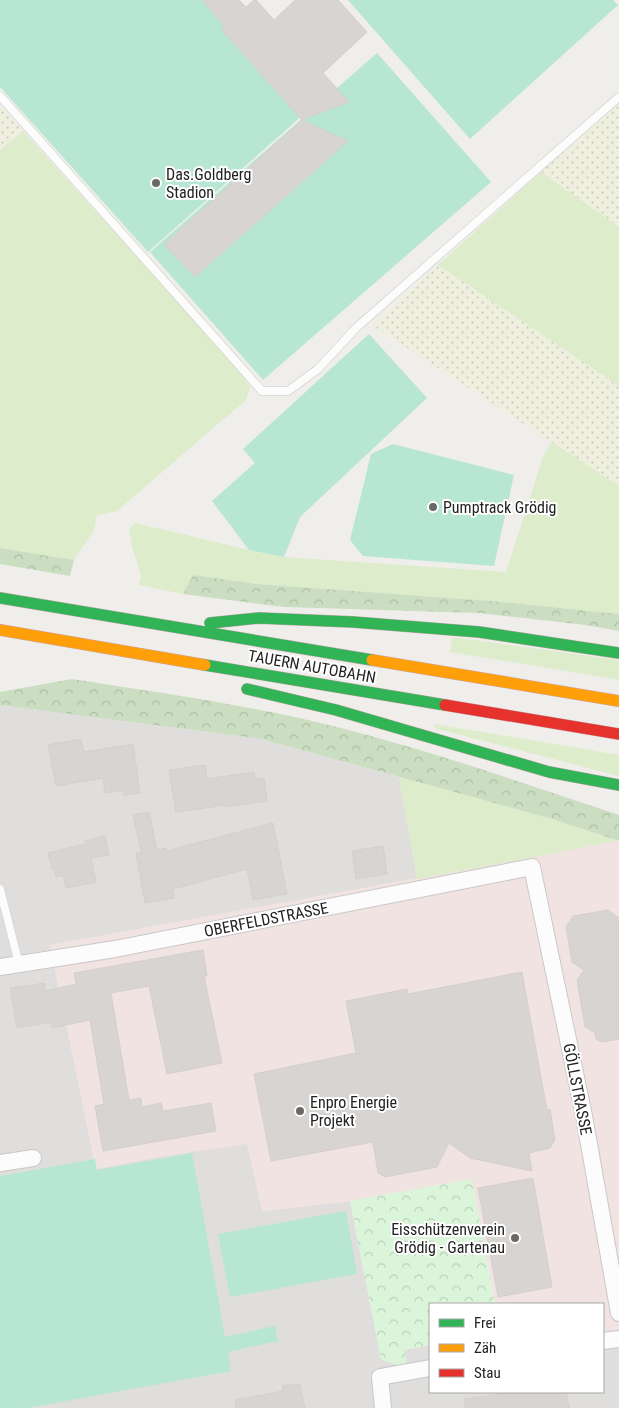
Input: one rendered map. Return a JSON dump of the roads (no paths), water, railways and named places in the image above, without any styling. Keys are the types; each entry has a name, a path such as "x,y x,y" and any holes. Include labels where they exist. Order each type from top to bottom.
{"highway":[{"name":"TAUERN AUTOBAHN","path":"0,598 619,701"},
{"path":"174,627 259,618 353,622 479,632 619,653"},
{"name":"TAUERN AUTOBAHN","path":"0,630 619,734"},
{"path":"95,646 145,666"},
{"path":"235,687 336,710 549,772 619,785"},
{"path":"601,782 619,790"}],"street":[{"name":"OBERFELDSTRASSE","path":"0,968 115,949 532,867"},
{"name":"GÖLLSTRASSE","path":"532,867 584,1116 619,1313"},
{"path":"0,1163 33,1158"},
{"path":"604,1341 619,1339"},
{"path":"383,1408 380,1376 429,1368"}],"lane":[{"path":"0,96 262,391 288,391 318,369 357,327 619,97"},
{"path":"0,889 19,964"}],"place":[{"name":"Das.Goldberg Stadion","path":"156,183"},
{"name":"Pumptrack Grödig","path":"433,507"},
{"name":"Enpro Energie Projekt","path":"300,1111"},
{"name":"Eisschützenverein Grödig - Gartenau","path":"515,1238"}]}
